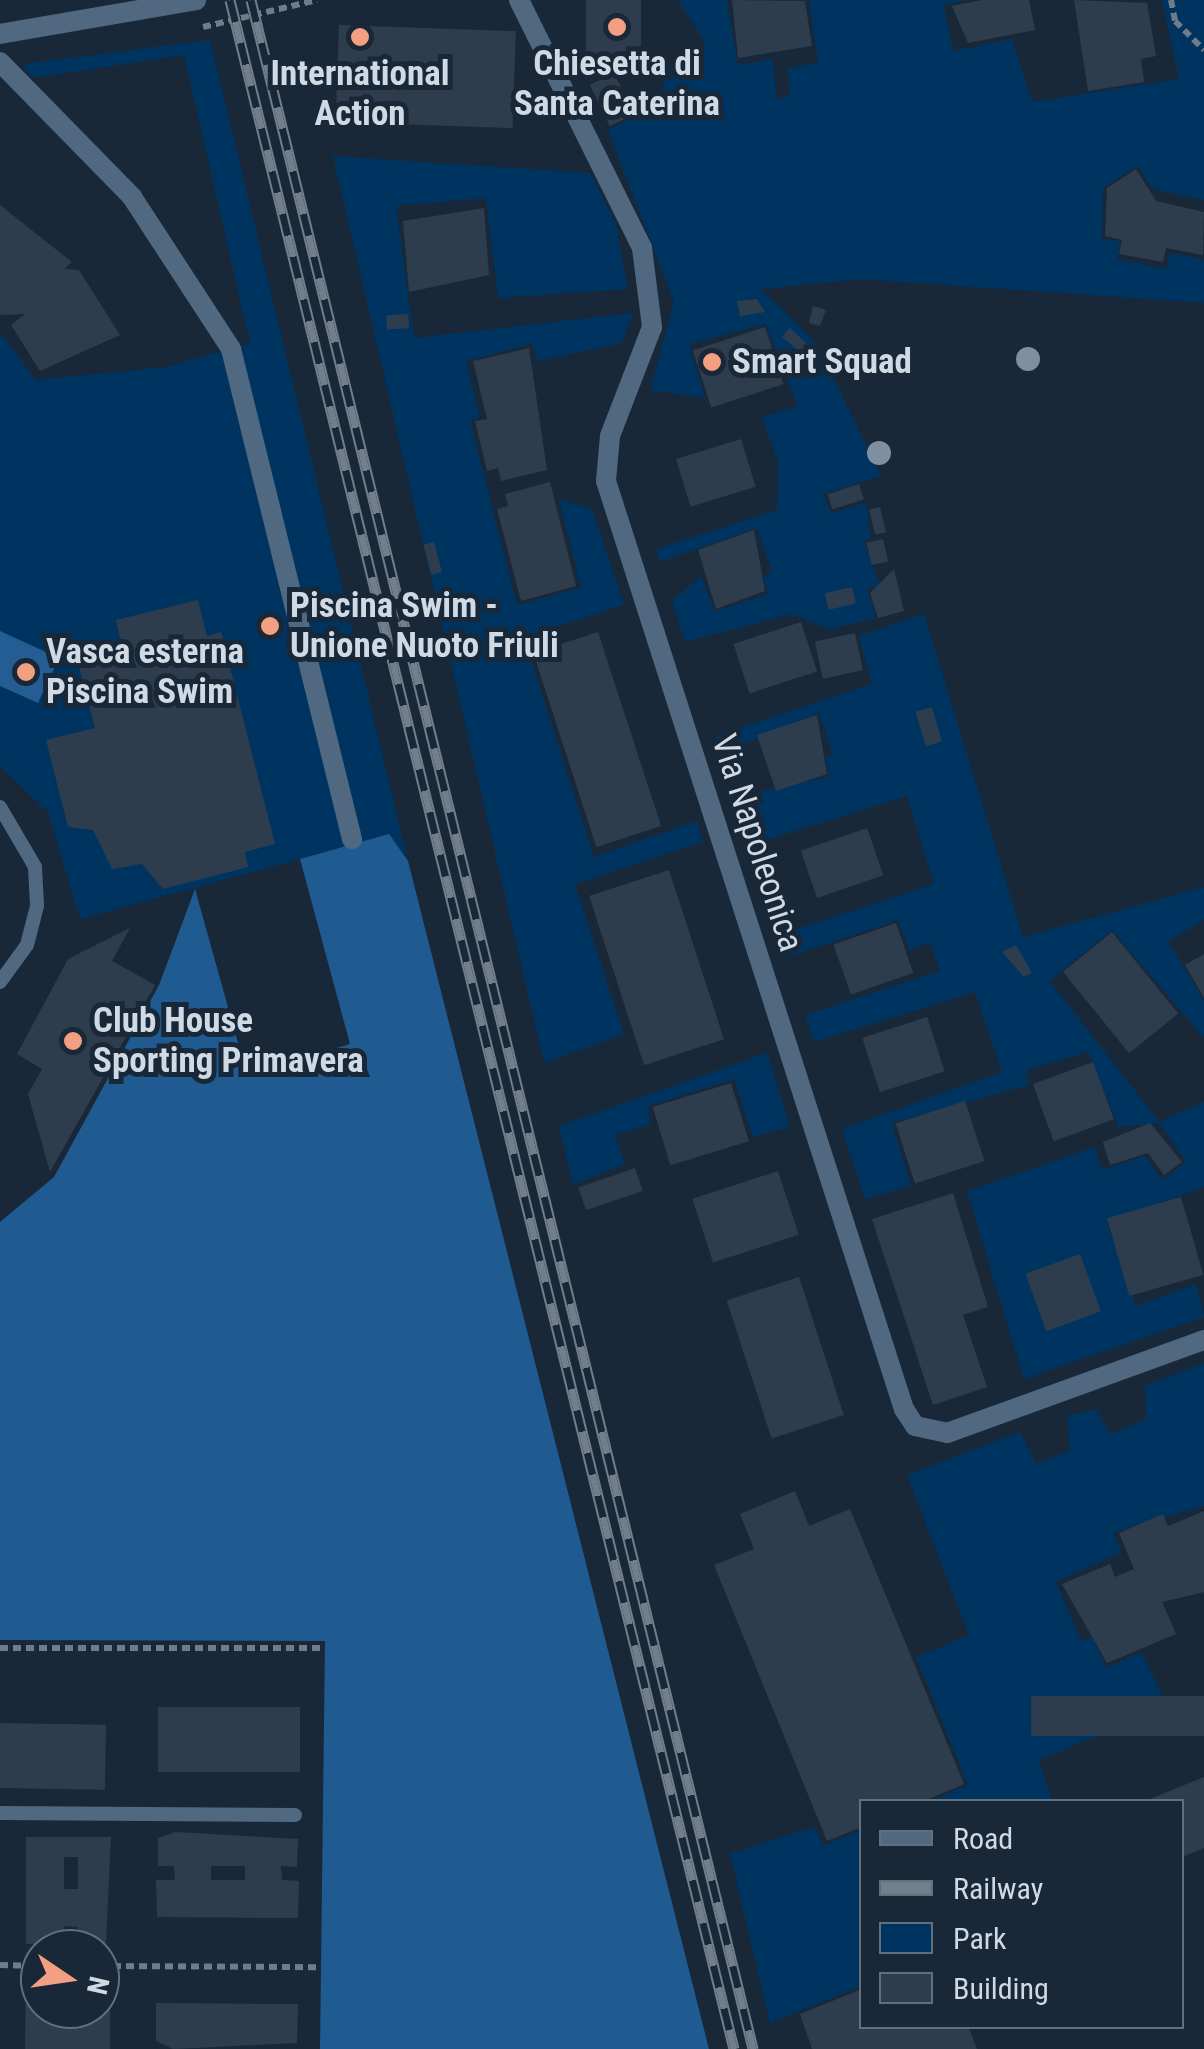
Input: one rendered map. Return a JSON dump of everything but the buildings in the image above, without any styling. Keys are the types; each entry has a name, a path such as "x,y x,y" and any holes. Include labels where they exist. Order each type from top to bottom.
{"street":[{"path":"0,34 196,0"},
{"name":"Via Napoleonica","path":"519,0 642,248 652,327 610,436 606,480 904,1408 915,1426 947,1433 1204,1340"},
{"path":"0,62 132,196 231,349 352,839"}],"lane":[{"path":"0,808 35,867 37,906 27,945 0,982"},
{"path":"0,1813 295,1815"}],"path":[{"path":"194,29 317,0"},
{"path":"1171,0 1175,21 1204,50"},
{"path":"0,1648 321,1648"},
{"path":"120,1966 318,1967"}],"green space":[{"path":"678,0 727,0 738,65 772,59 777,99 790,95 787,69 818,62 809,0 966,0 944,5 953,51 1012,39 1032,102 1179,79 1162,0 1204,0 1204,200 1153,189 1138,166 1103,188 1102,238 1120,242 1117,259 1166,269 1171,253 1204,260 1204,303 862,279 761,289 817,344 881,476 823,494 831,513 866,503 871,539 863,540 880,585 867,589 876,619 828,629 791,614 685,642 672,601 701,576 715,612 768,594 763,576 772,572 757,528 660,562 656,549 777,510 778,462 762,417 798,406 766,324 689,344 705,398 650,390 674,302 608,130 651,110 676,59 701,55 705,42"},
{"name":"Piscina Swim - Unione Nuoto Friuli","path":"210,40 408,861 388,835 80,919 48,812 0,766 0,332 36,380 167,367 250,343 184,55 32,78 22,64"},
{"path":"333,156 590,173 616,224 628,289 498,298 486,198 396,206 414,338 633,313 622,343 538,361 532,344 466,361 480,417 470,420 517,605 581,588 559,499 592,509 624,605 524,638 594,857 696,821 703,842 575,884 624,1034 544,1063"},
{"path":"924,614 1023,937 1204,887 1204,920 1168,941 1204,1001 1204,1038 1112,930 1050,981 1159,1122 1204,1102 1204,1187 1107,1222 1136,1306 1196,1284 1204,1317 1024,1379 967,1191 1095,1147 1102,1170 1145,1156 1163,1180 1186,1162 1160,1123 1119,1127 1088,1052 1027,1070 1028,1085 892,1123 911,1186 865,1199 842,1129 1002,1072 975,992 814,1042 805,1015 940,971 930,943 909,950 898,920 786,957 779,935 934,884 907,796 750,845 734,797 829,777 825,758 833,755 819,713 720,754 715,736 872,684 859,636"},
{"path":"767,1053 790,1127 753,1137 734,1079 648,1106 650,1125 615,1135 625,1164 573,1185 559,1126"},
{"path":"1204,1363 1204,1506 1114,1532 1121,1552 1056,1582 1081,1641 1092,1637 1106,1667 1142,1653 1168,1707 1039,1760 1051,1799 935,1799 968,1785 916,1657 969,1635 907,1475 1020,1432 1036,1464 1070,1450 1067,1416 1096,1409 1110,1435 1146,1419 1145,1386"},
{"path":"814,1827 823,1846 859,1831 859,1987 770,2023 730,1854"}],"shaded area":[{"name":"Vasca esterna Piscina Swim","path":"0,631 59,658 38,703 0,686"},
{"path":"389,834 408,861 709,2049 320,2049 325,1641 0,1640 0,1222 54,1177 159,985 195,889 247,1075 350,1044 300,859"}],"railway":[{"path":"230,0 734,2049"},
{"path":"251,0 753,2049"}],"place":[{"name":"Chiesetta di Santa Caterina","path":"617,27"},
{"name":"International Action","path":"360,37"},
{"name":"Smart Squad","path":"712,362"},
{"name":"Piscina Swim - Unione Nuoto Friuli","path":"270,626"},
{"name":"Vasca esterna Piscina Swim","path":"26,672"},
{"name":"Club House Sporting Primavera","path":"73,1041"}]}
